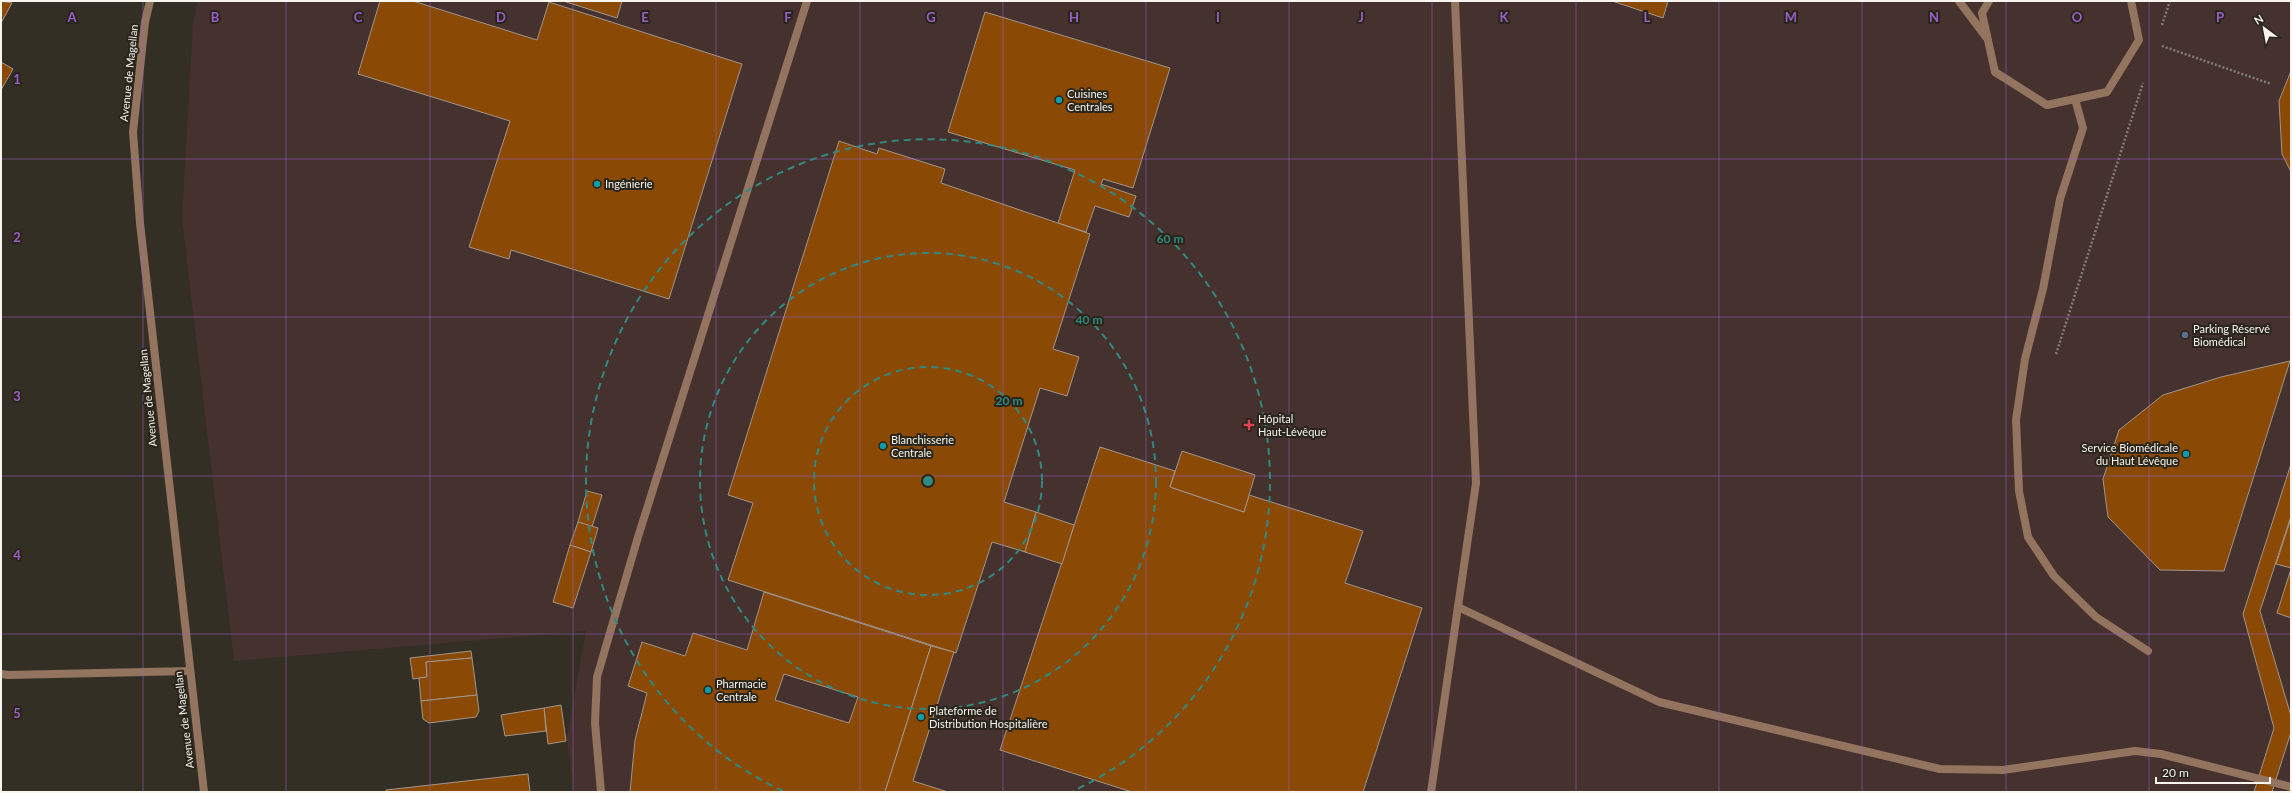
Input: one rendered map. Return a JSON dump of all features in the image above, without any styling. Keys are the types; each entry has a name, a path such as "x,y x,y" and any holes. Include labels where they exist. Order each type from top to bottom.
{"street":[{"name":"Avenue de Magellan","path":"150,1 145,22 133,132 140,223 204,792"},
{"path":"601,792 595,723 597,677 638,536 807,1"},
{"path":"1431,792 1476,483 1455,1"},
{"path":"1959,1 1988,41"},
{"path":"1989,1 1982,12 1995,72 2046,105 2106,92 2139,40 2131,1"},
{"path":"2075,99 2083,128 2060,199 2043,289 2025,359 2016,420 2019,491 2028,537 2054,576 2096,617 2148,651"},
{"path":"1458,607 1659,702 1940,769 2003,770 2135,751 2161,754 2291,787"},
{"path":"5,675 190,671"}],"path":[{"path":"2160,30 2170,1"},
{"path":"2156,44 2271,84"},
{"path":"2056,354 2144,82"}],"shaded area":[{"name":"Hôpital Haut-Lévêque","path":"198,1 2291,1 2291,792 574,792 567,738 586,631 234,661 182,219 193,23"}],"building":[{"path":"1,1 12,3 1,23"},
{"name":"Ingénierie","path":"380,1 413,1 537,40 549,2 742,64 669,299 511,250 509,259 469,247 510,121 358,74"},
{"path":"563,1 622,1 617,18"},
{"path":"1612,1 1668,1 1663,18"},
{"name":"Cuisines Centrales","path":"985,12 1170,68 1133,188 1103,179 1101,184 1136,196 1129,217 1095,206 1086,232 1058,223 1075,170 948,132"},
{"path":"1,62 13,69 1,90"},
{"path":"2291,71 2291,172 2282,154 2279,101"},
{"name":"Blanchisserie Centrale","path":"839,141 877,154 879,148 945,169 941,183 1090,234 1053,349 1079,357 1067,396 1040,388 1004,502 1036,512 1025,552 992,542 956,653 728,580 753,503 728,495"},
{"name":"Service Biomédicale du Haut Lévêque","path":"2290,361 2224,571 2160,570 2108,517 2103,479 2119,430 2163,395 2221,377"},
{"path":"1100,447 1175,471 1170,487 1244,512 1249,495 1363,531 1345,583 1422,608 1363,792 1132,792 1000,750"},
{"path":"1182,451 1255,475 1244,512 1170,487"},
{"path":"2291,464 2291,516 2260,611 2291,716 2291,732 2272,792 2254,792 2274,728 2243,614"},
{"path":"587,491 602,495 592,527 578,522"},
{"path":"1036,512 1074,525 1062,564 1025,552"},
{"path":"2291,518 2291,568 2276,564"},
{"path":"578,522 598,528 591,552 570,545"},
{"path":"570,545 591,552 573,608 553,602"},
{"path":"2291,569 2291,618 2277,613"},
{"name":"Pharmacie Centrale","path":"764,592 931,646 885,792 630,792 635,740 647,693 628,686 642,642 685,656 693,633 747,650","holes":["784,674 858,697 849,723 775,700"]},
{"name":"Plateforme de Distribution Hospitalière","path":"931,646 954,652 913,781 948,792 885,792"},
{"path":"471,651 472,658 426,662 427,677 413,679 410,658"},
{"path":"472,658 477,695 421,701 419,678 427,677 426,662"},
{"path":"477,695 479,711 476,717 429,723 423,719 421,701"},
{"path":"561,705 566,741 548,744 544,708"},
{"path":"544,708 546,731 505,736 501,715"},
{"path":"528,774 530,792 386,792 386,790"}],"place":[{"name":"Cuisines Centrales","path":"1059,100"},
{"name":"Ingénierie","path":"597,184"},
{"name":"Parking Réservé Biomédical","path":"2185,335"},
{"name":"Hôpital Haut-Lévêque","path":"1249,425"},
{"name":"Blanchisserie Centrale","path":"883,446"},
{"name":"Service Biomédicale du Haut Lévêque","path":"2186,454"},
{"name":"Pharmacie Centrale","path":"708,690"},
{"name":"Plateforme de Distribution Hospitalière","path":"921,717"}]}
